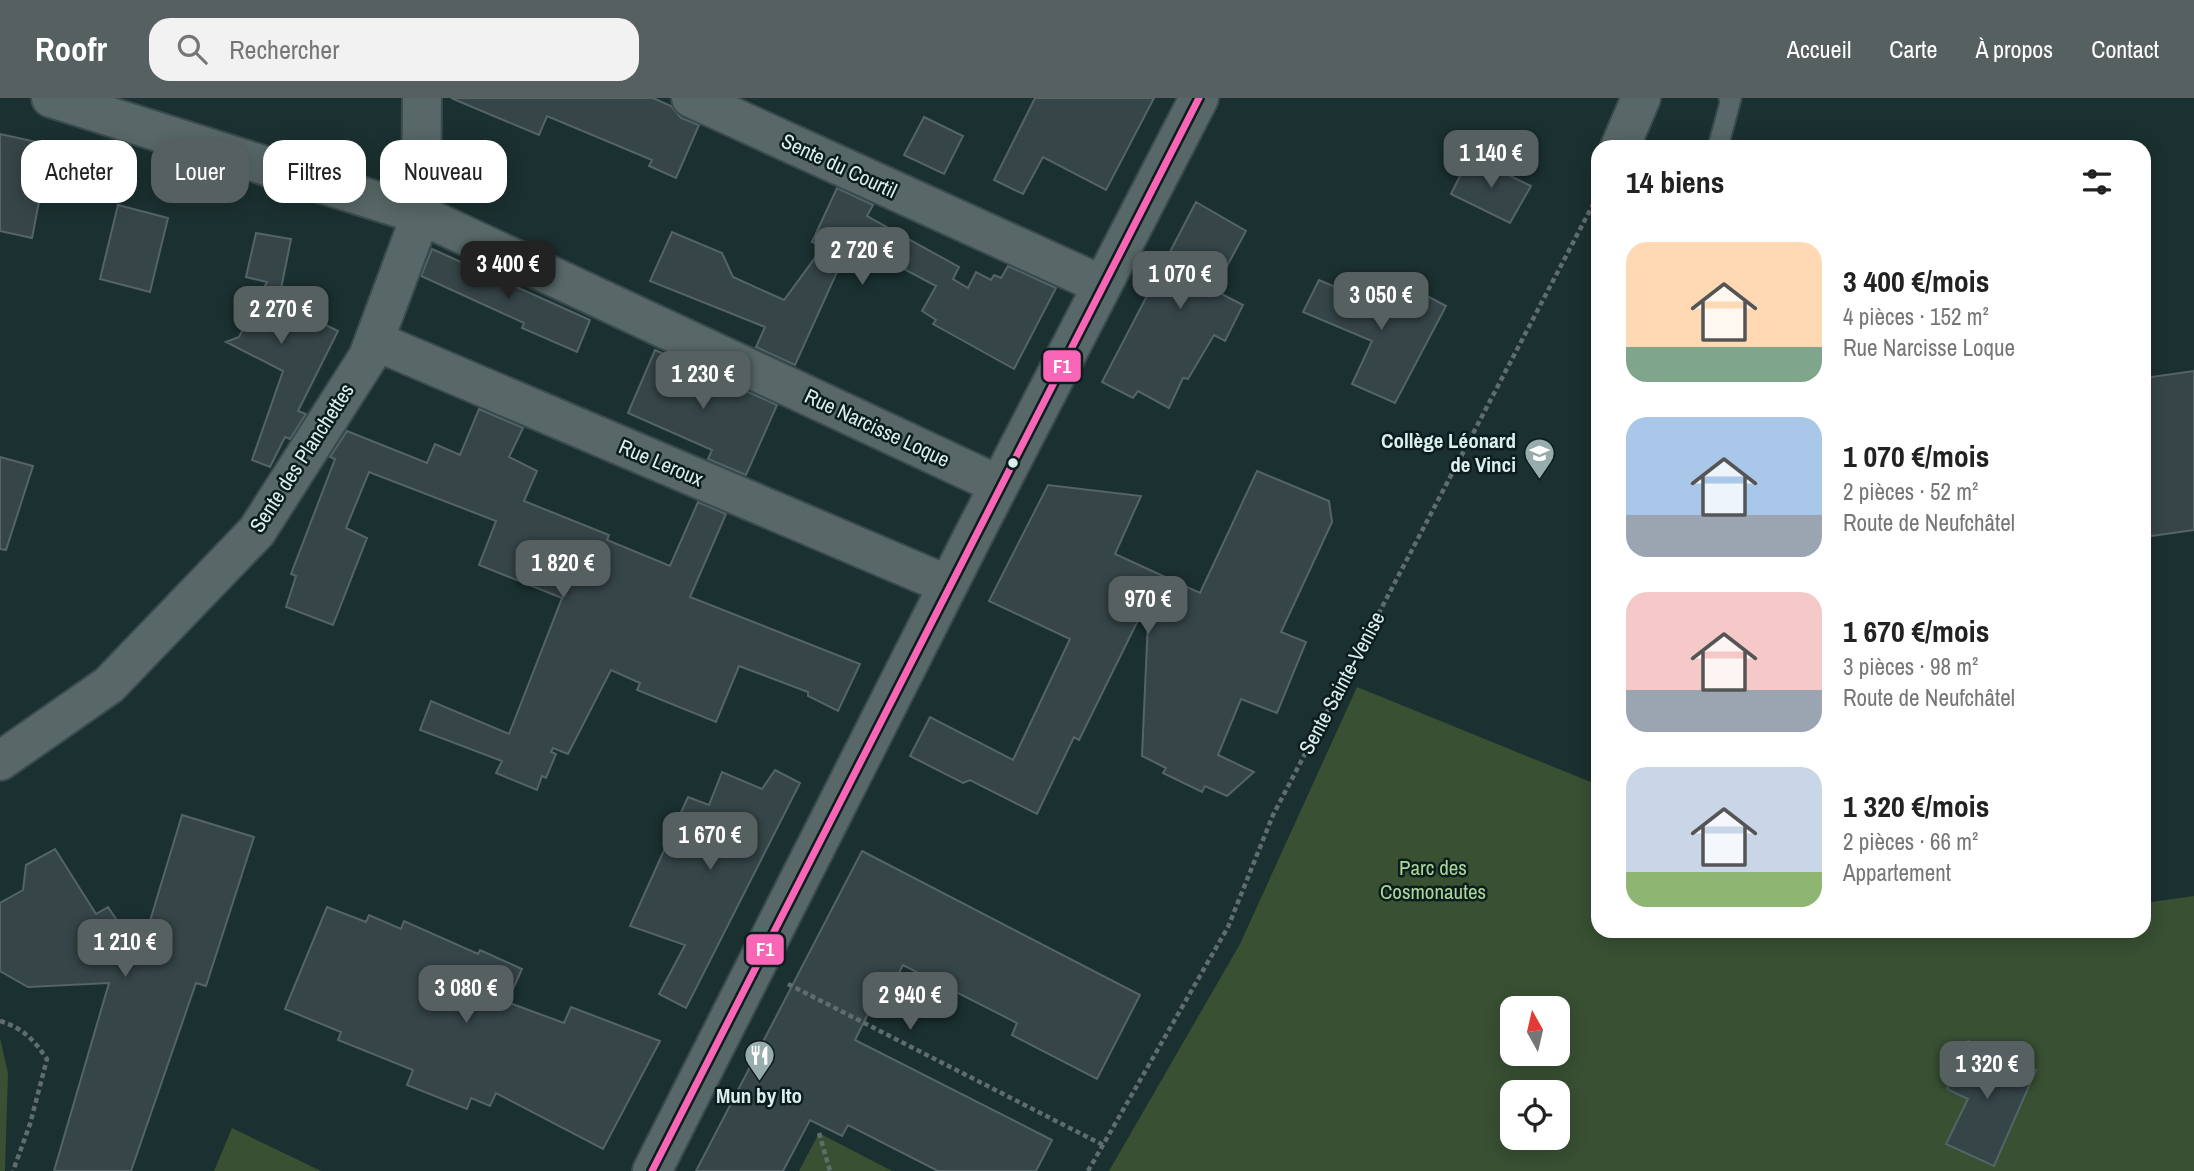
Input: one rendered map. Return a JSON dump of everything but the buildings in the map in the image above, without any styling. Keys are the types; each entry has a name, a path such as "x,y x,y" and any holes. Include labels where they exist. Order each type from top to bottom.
{"street":[{"name":"Rue Narcisse Loque","path":"51,98 421,215 999,485"},
{"name":"Sente des Planchettes","path":"0,761 109,685 257,531 368,357 421,215 422,98"},
{"name":"Sente du Courtil","path":"691,98 1102,285"},
{"path":"652,1171 948,585 1199,98"},
{"path":"1623,140 1641,98"},
{"name":"Rue Leroux","path":"375,341 948,585"}],"lane":[{"path":"1720,140 1731,99 1729,98"}],"path":[{"name":"Sente Sainte-Venise","path":"1088,1171 1228,927 1273,815 1591,208"},
{"path":"756,968 1103,1145"},
{"path":"0,1021 13,1025 33,1039 47,1059 30,1124 13,1171"},
{"path":"818,1133 830,1171"}],"green space":[{"name":"Parc des Cosmonautes","path":"1357,687 1591,782 1591,938 2151,938 2151,902 2194,896 2194,1171 1109,1171 1240,944"},
{"path":"0,1038 8,1073 5,1171 0,1171"},
{"path":"232,1128 321,1171 214,1171"},
{"path":"819,1133 892,1171 799,1171"}],"transit line":[{"name":"F1","path":"652,1171 1199,98"}],"place":[{"name":"Collège Léonard de Vinci","path":"1539,480"},
{"name":"Mun by Ito","path":"759,1083"}]}
